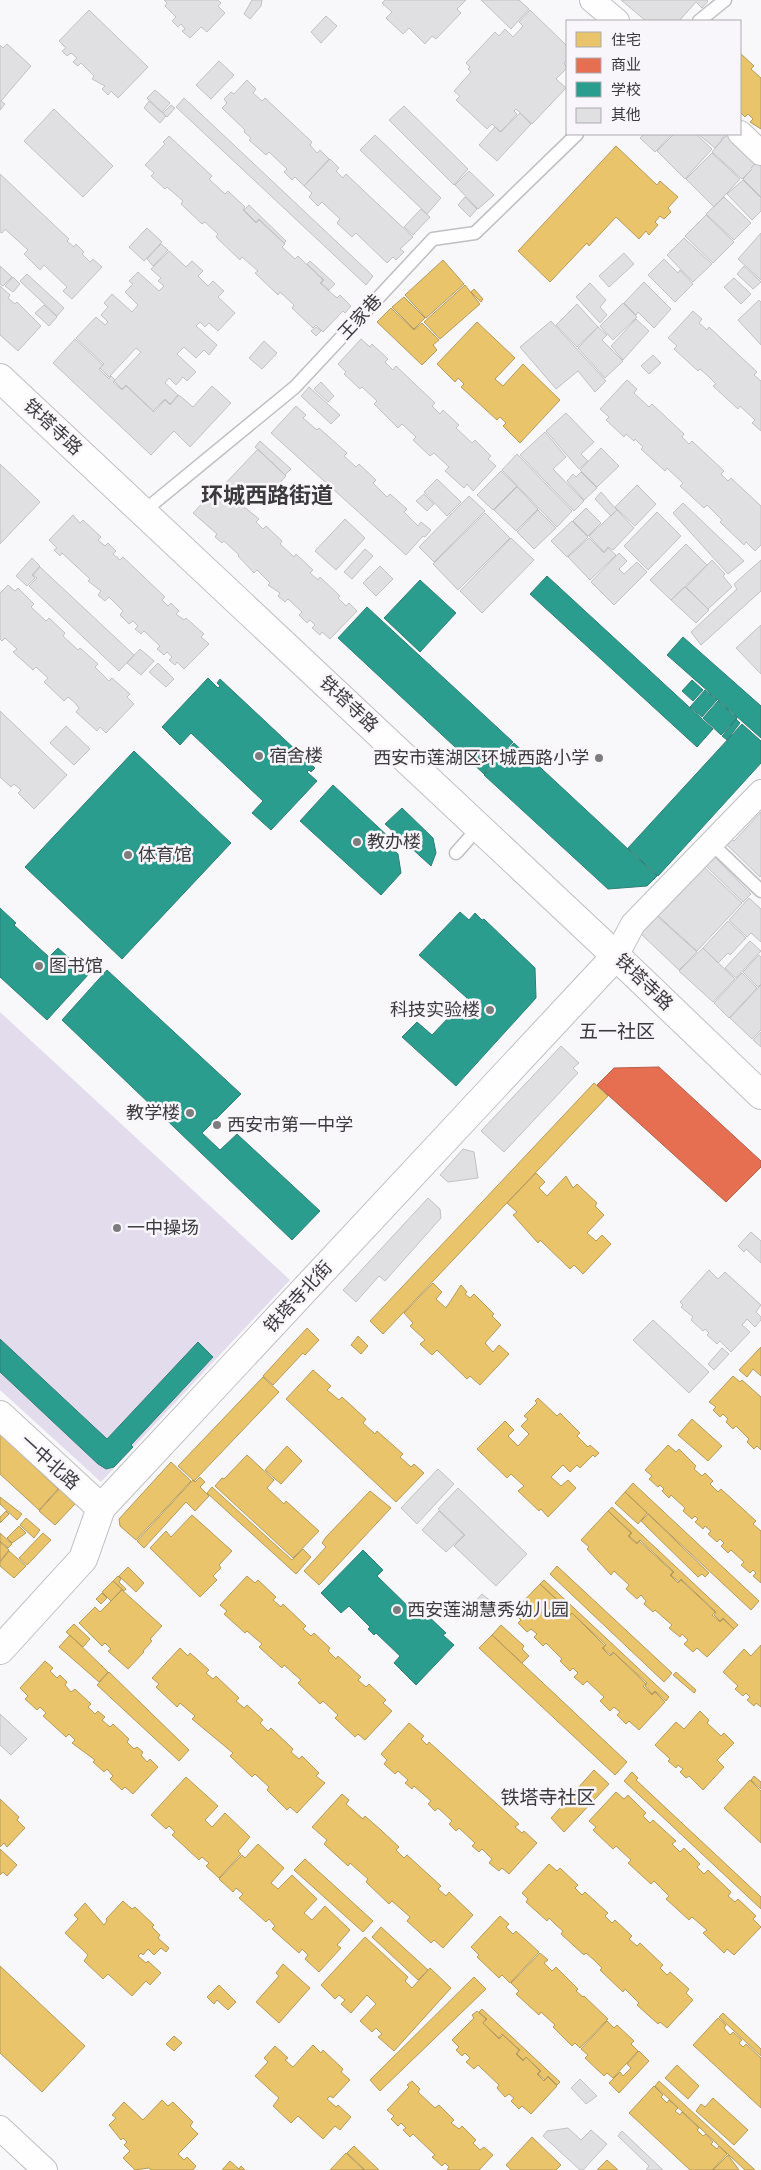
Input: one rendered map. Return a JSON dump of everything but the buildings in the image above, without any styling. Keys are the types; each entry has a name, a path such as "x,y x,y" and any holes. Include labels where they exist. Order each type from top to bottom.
{"street":[{"path":"592,0 616,20"},
{"path":"741,134 761,153"},
{"name":"铁塔寺路","path":"0,378 144,511 761,1095"},
{"path":"616,956 633,924 761,792"},
{"name":"铁塔寺北街","path":"0,1650 83,1559 101,1508 616,956"},
{"name":"一中北路","path":"0,1415 101,1508"},
{"path":"0,2128 45,2170"}],"lane":[{"path":"700,20 725,0"},
{"name":"王家巷","path":"144,511 295,387 433,239 476,233 576,135"},
{"path":"456,853 479,827"},
{"path":"712,844 761,891"}],"shaded area":[{"name":"一中操场","path":"0,1012 290,1280 101,1482 0,1390"}],"place":[{"name":"宿舍楼","path":"259,756"},
{"name":"西安市莲湖区环城西路小学","path":"599,758"},
{"name":"教办楼","path":"357,842"},
{"name":"体育馆","path":"128,855"},
{"name":"图书馆","path":"39,966"},
{"name":"科技实验楼","path":"490,1010"},
{"name":"教学楼","path":"190,1113"},
{"name":"西安市第一中学","path":"217,1125"},
{"name":"一中操场","path":"117,1228"},
{"name":"西安莲湖慧秀幼儿园","path":"397,1610"}],"district":[{"name":"环城西路街道","path":"267,495"},
{"name":"五一社区","path":"617,1031"},
{"name":"铁塔寺社区","path":"548,1797"}]}
